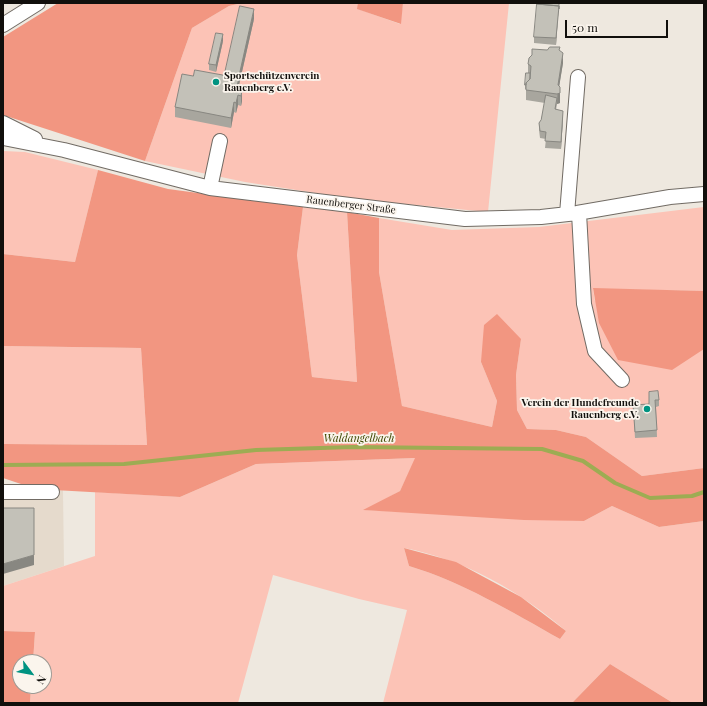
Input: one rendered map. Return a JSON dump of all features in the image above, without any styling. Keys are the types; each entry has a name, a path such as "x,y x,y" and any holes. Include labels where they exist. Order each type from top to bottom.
{"street":[{"path":"3,25 38,3"},
{"path":"578,77 573,214 584,304 595,351 622,380"},
{"path":"3,123 51,147"},
{"name":"Rauenberger Straße","path":"3,138 51,147 210,188 465,219 541,217 573,214 670,197 704,194"},
{"path":"210,188 220,141"},
{"path":"3,492 52,492"}],"shaded area":[{"path":"58,3 242,3 229,6 192,28 145,161 3,115 3,37"},
{"path":"242,3 358,3 358,9 400,24 403,3 509,3 488,212 354,199 245,182 145,161 192,28 229,6"},
{"path":"358,3 403,3 401,24 357,9"},
{"path":"3,151 25,152 98,170 75,262 3,254"},
{"path":"98,170 168,189 303,207 297,255 312,377 357,382 347,212 379,218 379,272 402,406 492,427 497,401 481,362 484,325 497,314 521,339 516,375 517,410 527,429 556,430 586,437 642,476 704,468 704,521 659,527 612,506 584,521 524,520 363,510 400,491 415,458 256,464 180,497 36,489 3,478 3,444 147,445 141,348 3,346 3,254 75,262"},
{"path":"303,207 347,212 357,382 312,377 297,255"},
{"path":"704,207 704,291 593,289 595,301 704,303 704,468 642,476 586,437 556,430 527,429 517,410 516,375 521,339 481,362 497,401 492,427 402,406 379,272 379,218 452,230 539,227"},
{"path":"593,288 704,291 704,349 672,370 618,360 599,323"},
{"path":"3,346 141,348 147,445 3,444"},
{"path":"416,458 400,491 366,510 584,521 612,506 659,527 704,521 704,703 673,703 610,664 572,703 383,703 407,610 359,599 273,575 238,703 30,703 31,694 52,694 52,654 34,654 35,632 3,631 3,586 95,556 95,492 180,497 256,464","holes":["404,548 448,560 470,569 511,590 566,631 560,639 505,608 467,589 448,580 409,566"]},
{"path":"3,487 63,490 64,566 3,586"},
{"path":"404,548 456,562 521,597 566,631 560,639 505,608 467,589 448,580 409,566"},
{"path":"3,631 35,632 34,654 12,654 12,694 31,694 30,703 3,703"},
{"path":"610,664 673,703 572,703"}],"building":[{"path":"559,3 559,6 537,4"},
{"path":"537,4 559,6 556,38 534,37"},
{"path":"240,6 254,9 239,76 225,73"},
{"path":"216,33 223,34 216,65 209,64"},
{"path":"550,47 560,47 559,50 563,53 558,85 560,87 560,93 557,94 526,90 526,83 530,79 531,66 528,64 529,58 532,55 532,49 547,50"},
{"path":"195,70 239,78 236,90 242,91 241,96 238,95 236,103 234,102 231,118 175,107 182,74 193,76"},
{"path":"526,73 530,73 530,79 525,85"},
{"path":"546,95 557,98 555,109 563,111 561,142 545,141 546,132 540,131 539,123 541,120"},
{"path":"658,391 659,400 655,400 657,430 635,432 633,405 649,404 649,392"},
{"path":"3,508 34,508 34,555 3,564"}],"waterway":[{"name":"Waldangelbach","path":"3,465 124,464 256,450 353,447 542,449 583,461 615,483 650,498 692,496 704,492"}],"place":[{"name":"Sportschützenverein Rauenberg e.V.","path":"216,82"},
{"name":"Verein der Hundefreunde Rauenberg e.V.","path":"647,409"}]}
